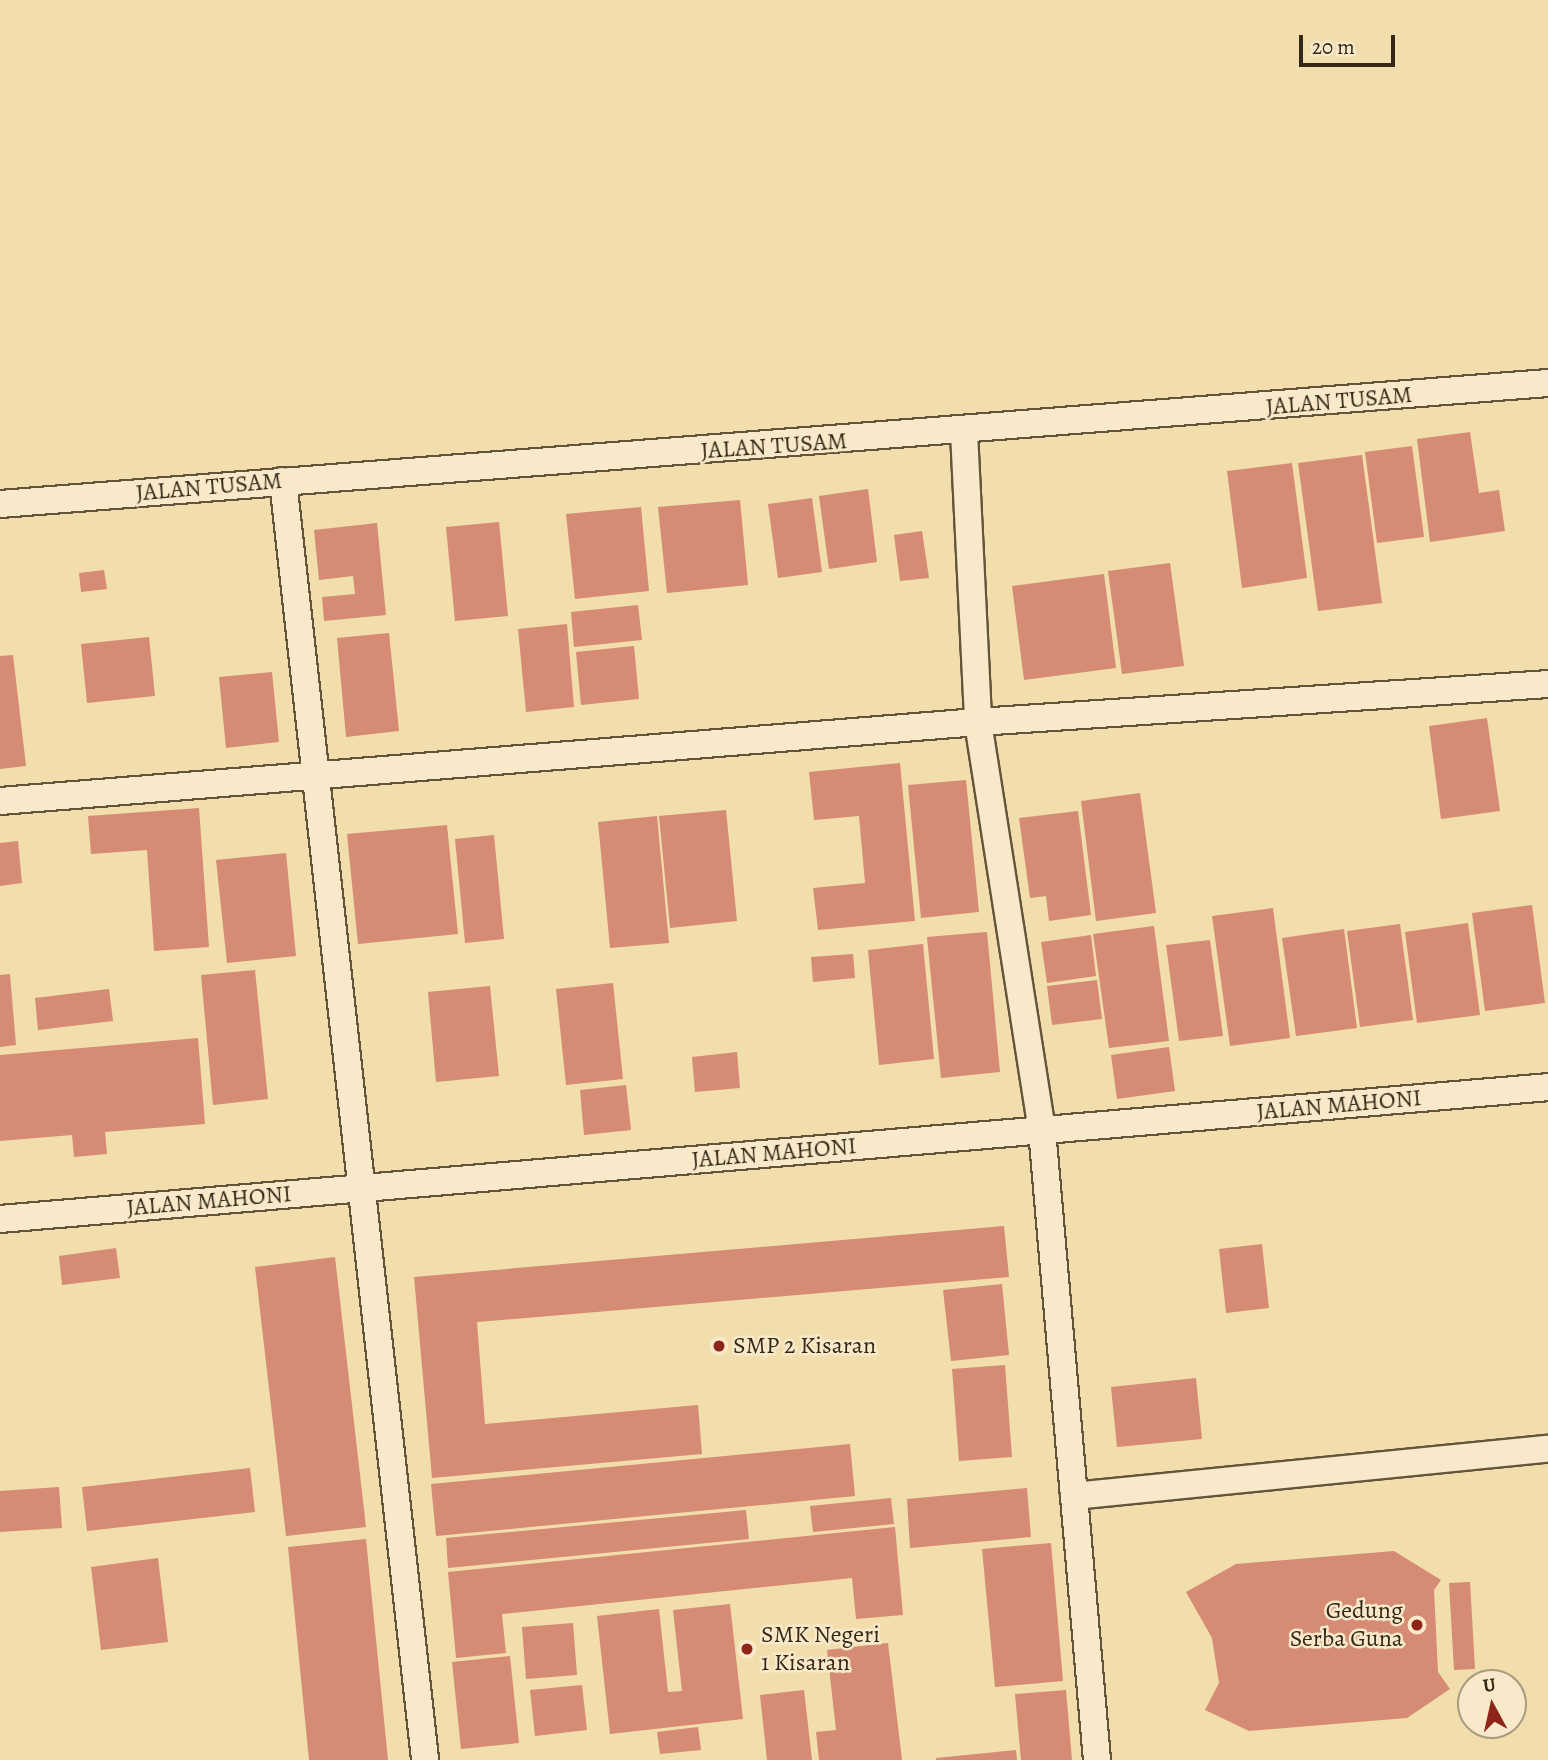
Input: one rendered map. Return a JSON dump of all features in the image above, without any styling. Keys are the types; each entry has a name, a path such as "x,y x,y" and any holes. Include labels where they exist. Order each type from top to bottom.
{"street":[{"name":"JALAN TUSAM","path":"0,504 964,432 1548,383"},
{"path":"964,432 978,722 1041,1130 1097,1760"},
{"path":"283,481 425,1760"},
{"path":"0,801 978,722 1548,684"},
{"name":"JALAN MAHONI","path":"0,1219 1548,1087"},
{"path":"1074,1496 1548,1449"}],"building":[{"path":"1470,432 1479,493 1499,490 1505,531 1430,542 1417,439"},
{"path":"1412,446 1424,537 1377,543 1365,452"},
{"path":"1362,455 1382,603 1318,611 1298,463"},
{"path":"1292,463 1307,578 1242,588 1227,471"},
{"path":"868,489 877,562 829,569 819,496"},
{"path":"812,498 822,572 778,578 768,504"},
{"path":"740,500 748,585 667,593 658,507"},
{"path":"641,507 649,591 575,599 566,514"},
{"path":"499,522 508,616 455,621 446,527"},
{"path":"377,523 386,615 324,621 322,597 355,594 353,576 319,580 314,530"},
{"path":"922,531 929,578 900,581 894,535"},
{"path":"1170,563 1184,666 1122,674 1108,571"},
{"path":"104,570 107,589 81,592 79,573"},
{"path":"1104,574 1116,668 1024,680 1012,586"},
{"path":"638,605 642,640 574,647 571,612"},
{"path":"567,624 574,707 526,712 518,629"},
{"path":"389,633 399,731 346,737 337,638"},
{"path":"149,637 155,696 87,703 81,644"},
{"path":"634,646 639,699 581,705 576,652"},
{"path":"13,655 26,766 0,769 0,656"},
{"path":"272,672 279,742 226,748 219,677"},
{"path":"1487,718 1500,811 1441,819 1429,726"},
{"path":"900,763 915,921 818,930 813,888 865,883 859,816 814,820 809,772"},
{"path":"966,780 979,912 921,918 908,785"},
{"path":"1140,793 1156,913 1096,921 1081,801"},
{"path":"199,808 209,947 154,951 147,850 91,854 88,816"},
{"path":"726,810 737,921 670,928 659,816"},
{"path":"1078,811 1091,915 1049,921 1046,896 1030,898 1019,818"},
{"path":"657,816 669,943 610,948 598,822"},
{"path":"447,825 458,934 358,944 347,834"},
{"path":"494,835 504,939 465,943 455,839"},
{"path":"18,841 22,883 0,886 0,843"},
{"path":"286,853 296,956 227,963 216,860"},
{"path":"1532,905 1545,1003 1485,1011 1472,913"},
{"path":"1273,908 1290,1038 1230,1046 1212,916"},
{"path":"1468,923 1480,1015 1417,1023 1405,932"},
{"path":"1400,924 1413,1020 1360,1027 1347,931"},
{"path":"1154,926 1169,1041 1109,1048 1093,934"},
{"path":"1344,929 1357,1028 1296,1036 1282,938"},
{"path":"987,932 1000,1072 941,1078 927,937"},
{"path":"1091,935 1096,976 1047,983 1041,942"},
{"path":"1210,940 1223,1036 1179,1041 1166,945"},
{"path":"923,944 934,1059 879,1065 868,950"},
{"path":"853,954 855,978 813,982 811,957"},
{"path":"255,970 268,1099 213,1105 201,975"},
{"path":"10,974 16,1045 0,1047 0,975"},
{"path":"1097,980 1102,1019 1052,1025 1047,986"},
{"path":"613,983 623,1079 566,1085 556,989"},
{"path":"490,986 499,1076 436,1082 428,992"},
{"path":"109,989 113,1021 38,1030 35,998"},
{"path":"198,1038 205,1124 105,1132 107,1154 74,1157 72,1135 0,1141 0,1055"},
{"path":"1169,1047 1175,1091 1117,1099 1111,1055"},
{"path":"737,1052 740,1088 695,1092 692,1057"},
{"path":"626,1085 631,1130 584,1135 580,1090"},
{"path":"1004,1226 1009,1277 477,1322 485,1424 698,1405 702,1454 432,1478 414,1277"},
{"path":"1262,1244 1269,1308 1226,1313 1219,1249"},
{"path":"116,1248 120,1278 62,1285 59,1256"},
{"path":"335,1257 366,1527 286,1536 255,1267"},
{"path":"1002,1284 1009,1355 951,1361 943,1290"},
{"path":"1005,1365 1012,1457 959,1461 952,1369"},
{"path":"1196,1378 1202,1439 1117,1447 1111,1387"},
{"path":"850,1444 855,1496 436,1536 431,1484"},
{"path":"250,1468 255,1512 87,1531 82,1487"},
{"path":"59,1487 62,1528 0,1532 0,1491"},
{"path":"1027,1488 1031,1537 910,1548 907,1499"},
{"path":"891,1498 894,1524 813,1532 810,1506"},
{"path":"746,1510 749,1539 448,1568 446,1538"},
{"path":"895,1527 903,1615 856,1619 852,1578 502,1614 506,1653 456,1658 448,1572"},
{"path":"366,1539 388,1760 309,1760 288,1547"},
{"path":"1051,1543 1063,1681 995,1687 982,1549"},
{"path":"1394,1551 1441,1580 1434,1590 1438,1672 1450,1689 1407,1718 1249,1731 1205,1710 1219,1683 1212,1638 1186,1592 1236,1564"},
{"path":"158,1558 168,1642 101,1650 91,1567"},
{"path":"1470,1582 1475,1669 1454,1670 1449,1583"},
{"path":"730,1604 743,1719 610,1734 597,1616 659,1609 668,1692 682,1691 673,1610"},
{"path":"573,1623 577,1675 526,1679 522,1627"},
{"path":"888,1643 902,1760 819,1760 816,1732 836,1730 827,1650"},
{"path":"510,1656 519,1743 461,1749 452,1662"},
{"path":"582,1685 587,1730 535,1736 530,1690"},
{"path":"804,1690 812,1760 767,1760 760,1695"},
{"path":"1066,1690 1072,1760 1021,1760 1015,1694"},
{"path":"698,1727 701,1750 660,1754 657,1732"},
{"path":"1016,1750 1017,1760 936,1760 936,1758"}],"place":[{"name":"SMP 2 Kisaran","path":"719,1346"},
{"name":"Gedung Serba Guna","path":"1417,1625"},
{"name":"SMK Negeri 1 Kisaran","path":"747,1649"}]}
